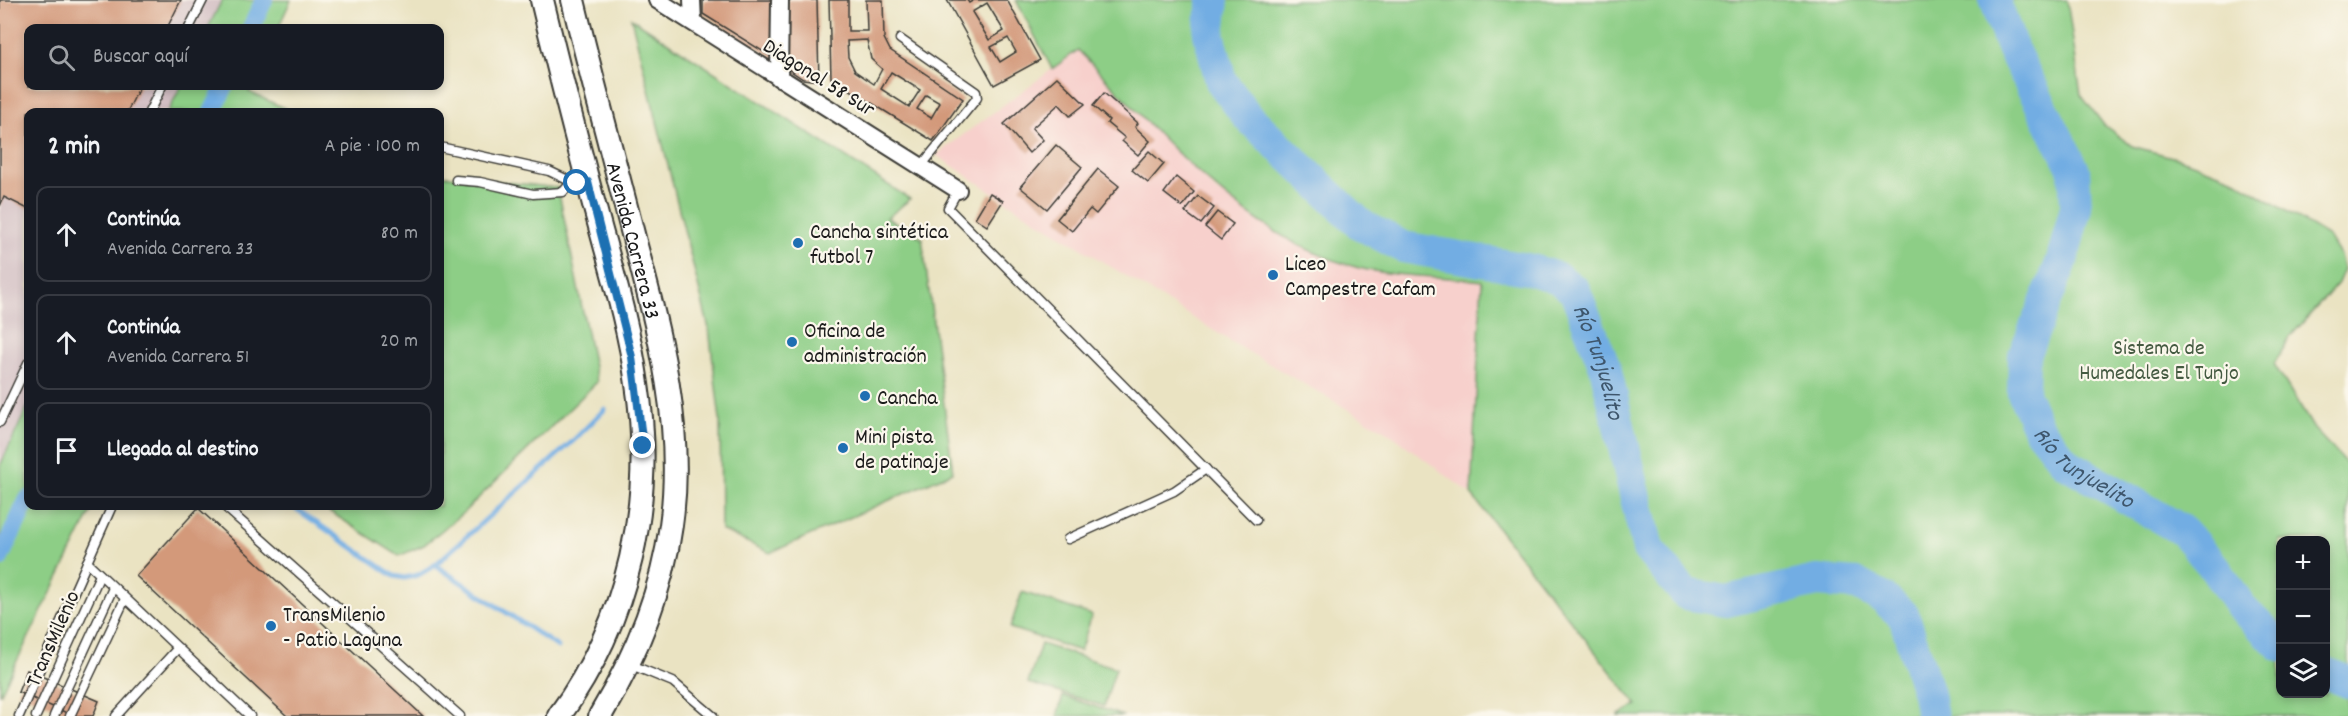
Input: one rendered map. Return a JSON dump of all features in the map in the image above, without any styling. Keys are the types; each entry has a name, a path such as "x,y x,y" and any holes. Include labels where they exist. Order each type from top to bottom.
{"main road":[{"name":"Avenida Carrera 33","path":"542,0 580,182 638,385 643,446 642,485 632,554 623,590 603,644 579,689 559,716"},
{"name":"Avenida Carrera 33","path":"573,0 665,360 674,437 672,524 666,558 656,592 629,663 600,716"}],"street":[{"name":"Diagonal 58 Sur","path":"657,0 958,190"},
{"path":"692,0 693,22"},
{"path":"779,78 780,0"}],"lane":[{"path":"191,24 203,0"},
{"path":"900,39 976,92 977,98 921,166"},
{"path":"151,108 160,90"},
{"path":"444,148 549,171 580,182"},
{"path":"456,180 545,194 563,192 580,182"},
{"path":"958,190 948,208 1256,520"},
{"path":"0,422 24,371"},
{"path":"1068,539 1174,491 1206,469"},
{"name":"TransMilenio","path":"19,716 110,510"},
{"path":"228,510 460,716"},
{"name":"TransMilenio","path":"87,562 250,716"},
{"name":"TransMilenio","path":"36,716 100,575"},
{"name":"TransMilenio","path":"54,716 114,588"},
{"path":"70,716 125,598"},
{"path":"116,716 178,648"},
{"path":"629,663 673,682 713,716"}],"shaded area":[{"path":"0,0 229,0 218,24 24,24 24,90 189,90 181,108 24,108 24,450 0,497"},
{"name":"Liceo Campestre Cafam","path":"1078,50 1215,190 1360,269 1482,281 1471,494 1389,433 1240,347 1010,204 936,155"}],"green space":[{"path":"222,0 291,0 280,24 210,24"},
{"name":"Sistema de Humedales El Tunjo","path":"1016,0 2067,0 2081,95 2104,125 2132,146 2187,161 2232,178 2329,237 2340,255 2344,269 2338,283 2290,337 2274,364 2314,429 2348,465 2348,716 1617,716 1637,705 1471,494 1482,281 1404,275 1359,268 1317,254 1277,233 1240,208 1171,147 1078,50 1052,69"},
{"path":"631,18 910,199 887,218 922,238 953,472 770,553 721,530 720,420 709,329"},
{"path":"179,90 250,90 249,92 284,108 170,108"},
{"path":"444,175 558,188 597,382 464,512 424,545 399,556 327,510 444,510"},
{"path":"24,415 24,510 92,510 0,695 0,466"},
{"path":"1022,592 1092,615 1080,651 1010,628"},
{"path":"1041,644 1116,668 1104,706 1028,683"},
{"path":"1063,696 1124,716 1057,716"}],"building":[{"path":"0,0 181,0 169,24 24,24 24,90 138,90 129,108 24,108 24,207 4,197 0,206"},
{"path":"703,0 777,0 777,60 703,14"},
{"path":"787,0 817,0 819,81 803,79 788,69"},
{"path":"829,0 848,0 848,31 867,31 866,0 883,0 884,38 890,50 963,99 933,141 831,78","holes":["867,40 871,59 882,69 874,84 855,71 848,57 847,41","891,72 920,90 909,107 881,89","926,95 940,103 931,118 917,109"]},
{"path":"947,0 967,0 969,3 974,0 1007,0 1040,60 994,85","holes":["987,3 1004,31 989,40 972,12","1008,38 1016,52 1000,62 991,47"]},
{"path":"1057,77 1085,104 1070,116 1059,104 1032,128 1043,140 1029,153 1004,124"},
{"path":"1104,93 1138,123 1135,127 1150,141 1138,155 1122,141 1125,138 1107,123 1109,120 1093,106"},
{"path":"1056,145 1082,167 1047,209 1020,187"},
{"path":"1149,151 1164,164 1148,183 1132,170"},
{"path":"1098,169 1119,186 1096,214 1090,209 1072,231 1057,219"},
{"path":"1176,177 1194,192 1182,207 1164,193"},
{"path":"990,193 1003,201 987,226 975,218"},
{"path":"1198,196 1214,208 1201,224 1185,212"},
{"path":"1217,212 1233,224 1221,240 1205,227"},
{"path":"196,510 200,510 423,716 287,716 136,576"},
{"path":"27,670 99,701 93,716 74,716 18,692"}],"waterway":[{"path":"253,24 264,0"},
{"name":"Río Tunjuelito","path":"1213,0 1209,34 1221,81 1247,116 1360,224 1403,247 1532,270 1558,278 1575,291 1605,367 1648,549 1686,594 1726,601 1817,581 1857,584 1883,598 1904,616 1928,694 1932,716"},
{"name":"Río Tunjuelito","path":"1994,0 2013,50 2074,170 2076,207 2062,261 2024,355 2023,393 2038,428 2066,463 2183,531 2215,568 2241,607 2279,644"},
{"path":"214,108 223,90"},
{"path":"298,510 394,576 405,578 418,575 435,565 574,440 605,409"},
{"path":"0,558 24,507"},
{"path":"435,565 558,647"},
{"name":"Río Tunjuelito","path":"2330,675 2348,682"}],"place":[{"name":"Cancha sintética futbol 7","path":"798,243"},
{"name":"Liceo Campestre Cafam","path":"1273,275"},
{"name":"Oficina de administración","path":"792,342"},
{"name":"Cancha","path":"865,396"},
{"name":"Mini pista de patinaje","path":"843,448"},
{"name":"TransMilenio - Patio Laguna","path":"271,626"}],"route":[{"path":"577,183 588,182 611,269 638,385 643,446"}]}
